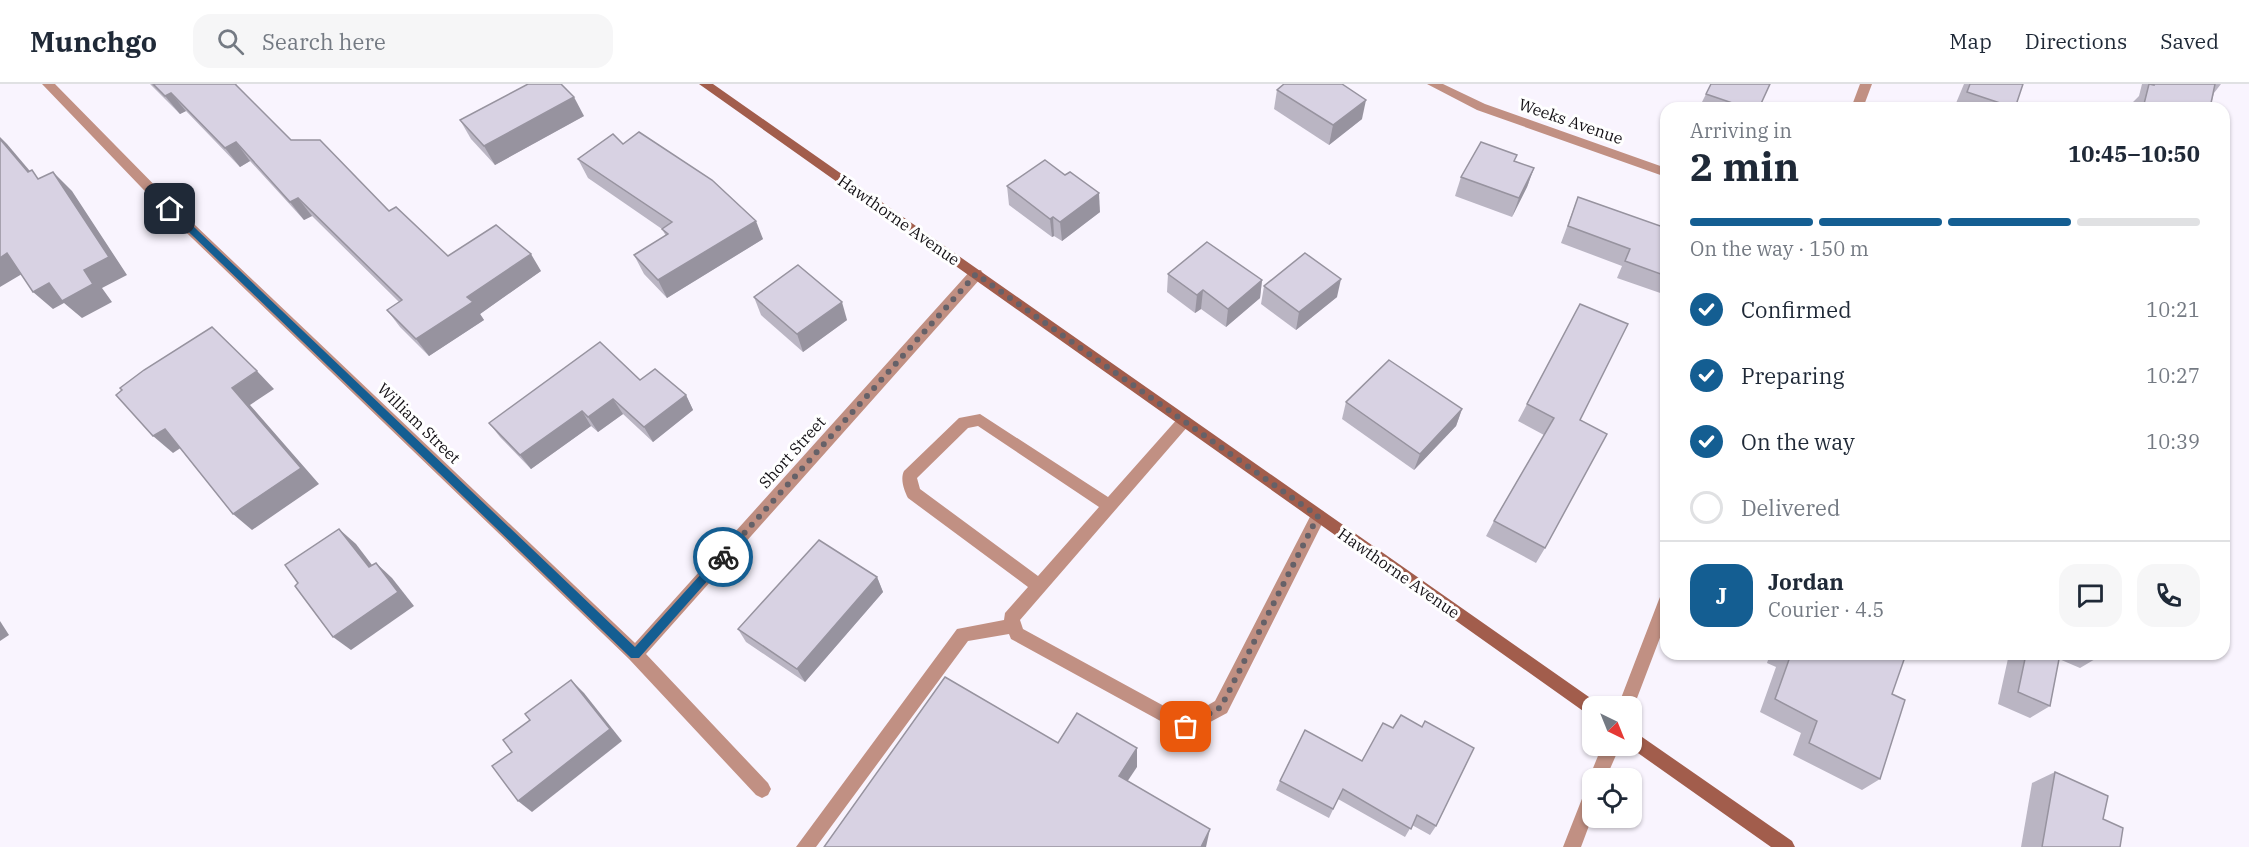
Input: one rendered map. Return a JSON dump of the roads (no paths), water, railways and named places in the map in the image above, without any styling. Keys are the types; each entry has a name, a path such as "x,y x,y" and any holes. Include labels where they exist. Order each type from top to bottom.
{"street":[{"name":"William Street","path":"48,84 170,209 635,654 762,789"},
{"name":"Hawthorne Avenue","path":"705,84 1582,702"},
{"name":"Weeks Avenue","path":"1433,84 1481,107 1660,170"},
{"path":"1859,102 1866,84"},
{"name":"Short Street","path":"635,654 976,274"},
{"path":"1040,586 913,493 909,476 964,422 980,420 1110,506"},
{"path":"1184,421 1011,618 1017,634 1186,727 1221,707 1318,516"},
{"path":"1630,696 1660,618"},
{"path":"805,847 963,634 1014,626"},
{"path":"1642,745 1786,847"},
{"path":"1572,847 1582,821"}]}
